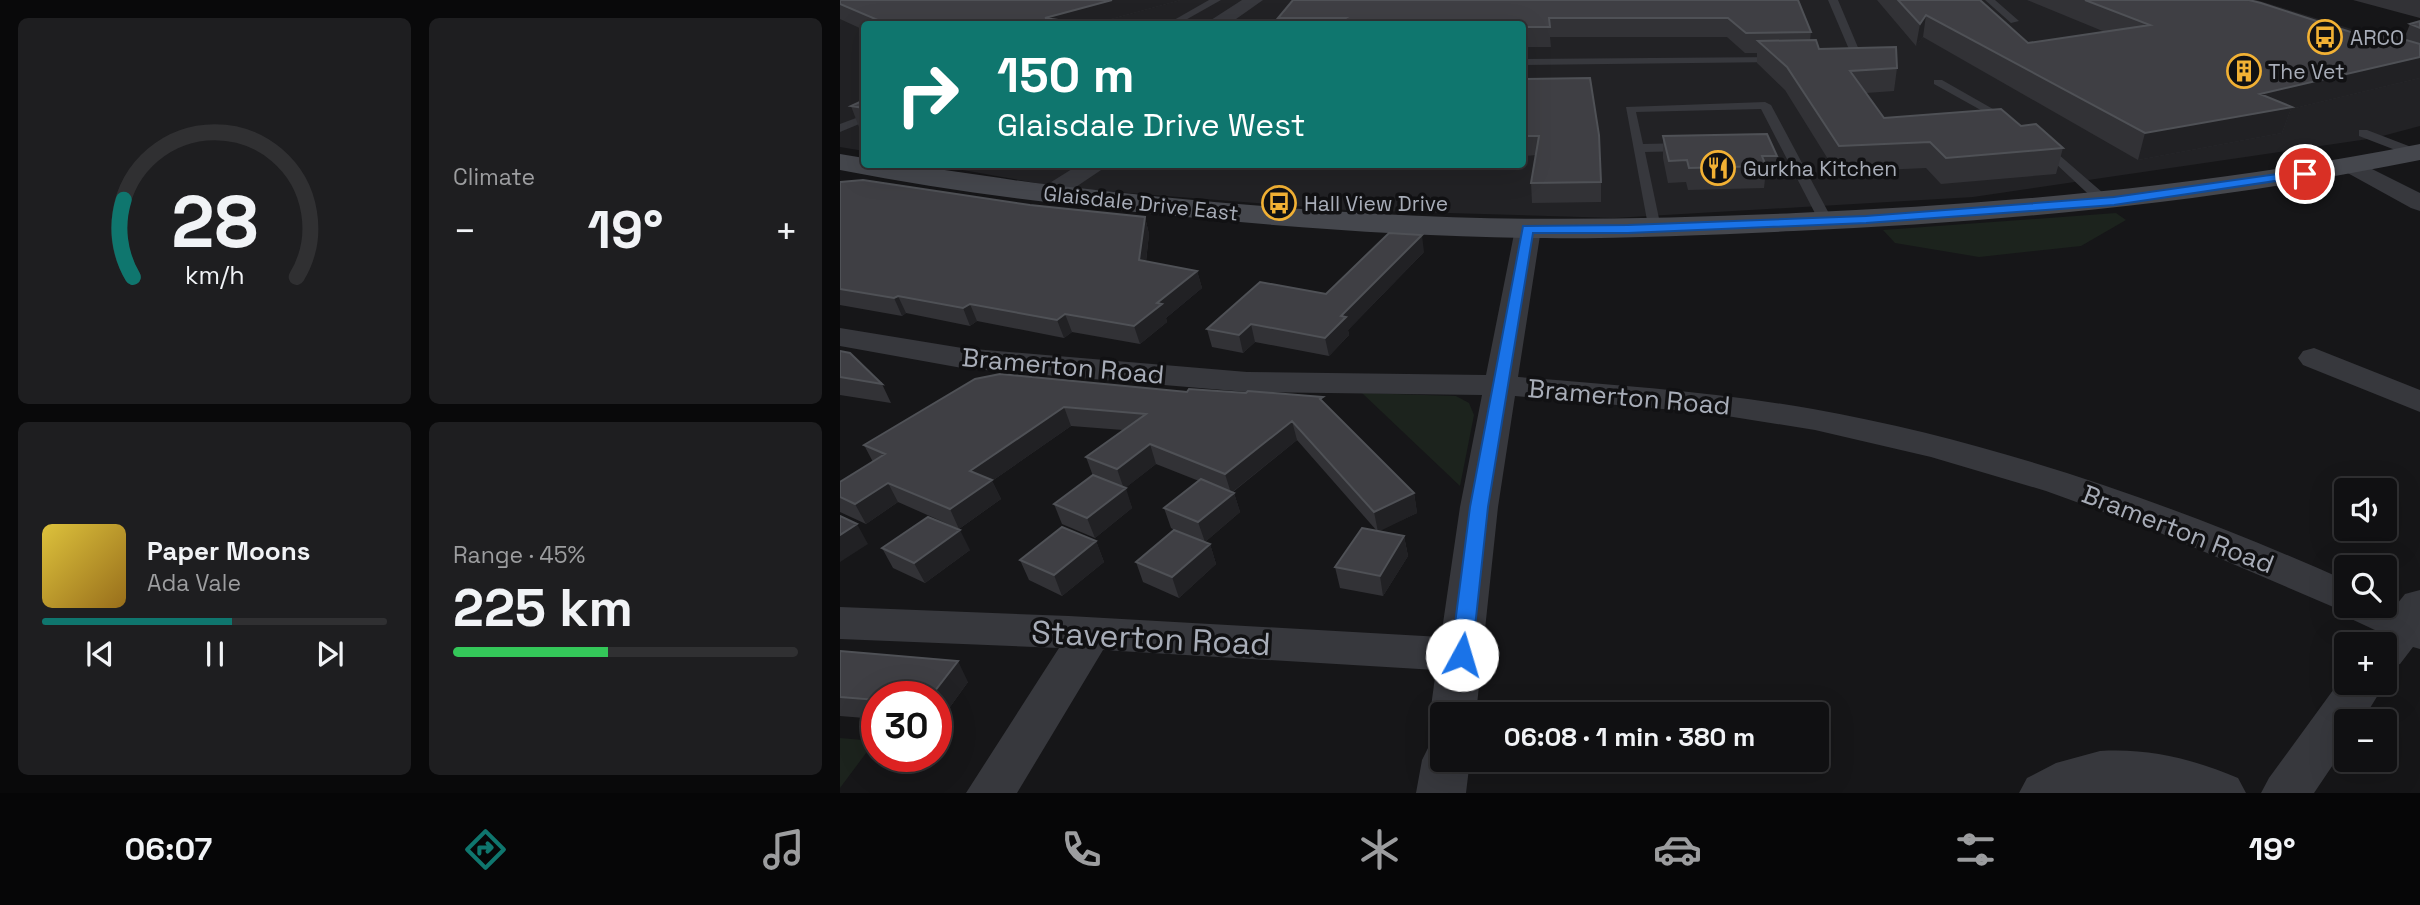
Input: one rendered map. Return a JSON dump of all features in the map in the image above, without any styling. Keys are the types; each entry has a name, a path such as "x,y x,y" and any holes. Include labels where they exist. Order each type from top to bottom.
{"street":[{"path":"1221,21 1254,0"},
{"name":"Glaisdale Drive East","path":"875,168 1049,194 1237,214 1528,229 1654,228 1826,221 2105,202 2234,186 2418,153"},
{"name":"Glaisdale Drive East","path":"841,163 861,166"},
{"path":"2352,166 2420,202"},
{"path":"1049,194 1091,168"},
{"path":"1455,702 1479,507 1528,229"},
{"name":"Bramerton Road","path":"840,337 962,358 1247,382 1501,385 1708,403 1815,420 1938,448 2059,484 2165,520 2334,592"},
{"path":"2315,357 2420,402"},
{"path":"2386,618 2408,629"},
{"name":"Staverton Road","path":"840,623 1462,655"},
{"path":"991,793 1090,635"},
{"path":"2286,793 2355,695"},
{"path":"2044,793 2083,775 2141,771 2204,785 2221,793"},
{"path":"1441,793 1444,772"}],"lane":[{"path":"1192,21 1179,20 1216,0"},
{"path":"1825,59 1857,57 1833,0"},
{"path":"1990,0 2014,21"},
{"path":"1526,61 1784,59"},
{"path":"1937,82 2024,130 2105,202"},
{"path":"1654,228 1630,109 1765,105 1779,144 1826,221"},
{"path":"840,128 861,119"},
{"path":"2363,133 2418,153"},
{"path":"1638,148 1705,146"}],"shaded area":[{"path":"840,0 2257,0 2420,50 2420,126 2375,138 1973,197 1614,218 1346,210 1064,188 951,168 1526,168 1526,21 861,21 861,150 840,147"},
{"path":"2116,213 2126,220 2081,246 1979,257 1895,243 1883,230"},
{"path":"1362,393 1456,396 1469,403 1474,415 1460,486"},
{"path":"840,738 861,740 861,760 840,788"}],"building":[{"path":"840,0 1112,0 1045,18 1065,21 880,21 840,4"},
{"path":"1293,0 1798,0 1811,32 1746,33 1728,18 1549,18 1550,27 1526,27 1526,21 1342,21 1346,18 1278,18"},
{"path":"1898,0 1980,0 2028,43 2150,25 2085,0 2249,0 2366,37 2382,33 2420,44 2420,57 2260,94 2292,107 2145,133 1926,15 1920,24"},
{"path":"2420,21 2420,28 2410,24"},
{"path":"1816,40 1819,49 1896,47 1897,68 1850,71 1884,118 2001,109 2021,126 2036,124 2063,148 1946,158 1930,142 1839,146 1787,67 1758,41"},
{"path":"1590,78 1599,135 1601,182 1531,183 1539,136 1526,136 1527,79"},
{"path":"861,101 861,108 851,106"},
{"path":"1767,134 1777,156 1762,156 1766,166 1689,168 1687,160 1669,161 1663,136"},
{"path":"863,180 1030,205 1145,217 1139,260 1197,271 1157,303 1162,304 1134,326 1065,314 1057,320 970,304 963,308 840,289 840,182"},
{"path":"1389,233 1422,235 1341,316 1346,317 1325,338 1251,324 1239,335 1207,329 1260,282 1326,294"},
{"path":"840,351 850,353 882,384 840,377"},
{"path":"1000,374 1187,392 1189,389 1248,391 1323,397 1320,399 1414,493 1374,512 1292,421 1225,474 1150,444 1117,469 1086,457 1146,414 1064,407 970,471 992,480 950,509 888,483 855,504 840,497 840,482 885,454 864,445 975,379"},
{"path":"1093,475 1126,488 1087,518 1054,504"},
{"path":"1201,479 1234,493 1198,522 1164,508"},
{"path":"840,516 857,524 840,535"},
{"path":"928,517 960,530 914,563 882,548"},
{"path":"1062,527 1096,541 1054,575 1020,560"},
{"path":"1362,528 1404,536 1380,576 1335,567"},
{"path":"1174,530 1210,544 1172,577 1136,562"},
{"path":"840,651 958,661 943,681 861,681 861,699 840,697"}],"place":[{"name":"ARCO","path":"2325,37"},
{"name":"The Vet","path":"2244,71"},
{"name":"Gurkha Kitchen","path":"1718,168"},
{"name":"Hall View Drive","path":"1279,203"}],"route":[{"path":"1462,655 1479,507 1528,229 1628,229 1866,219 2114,201 2305,174"}]}
